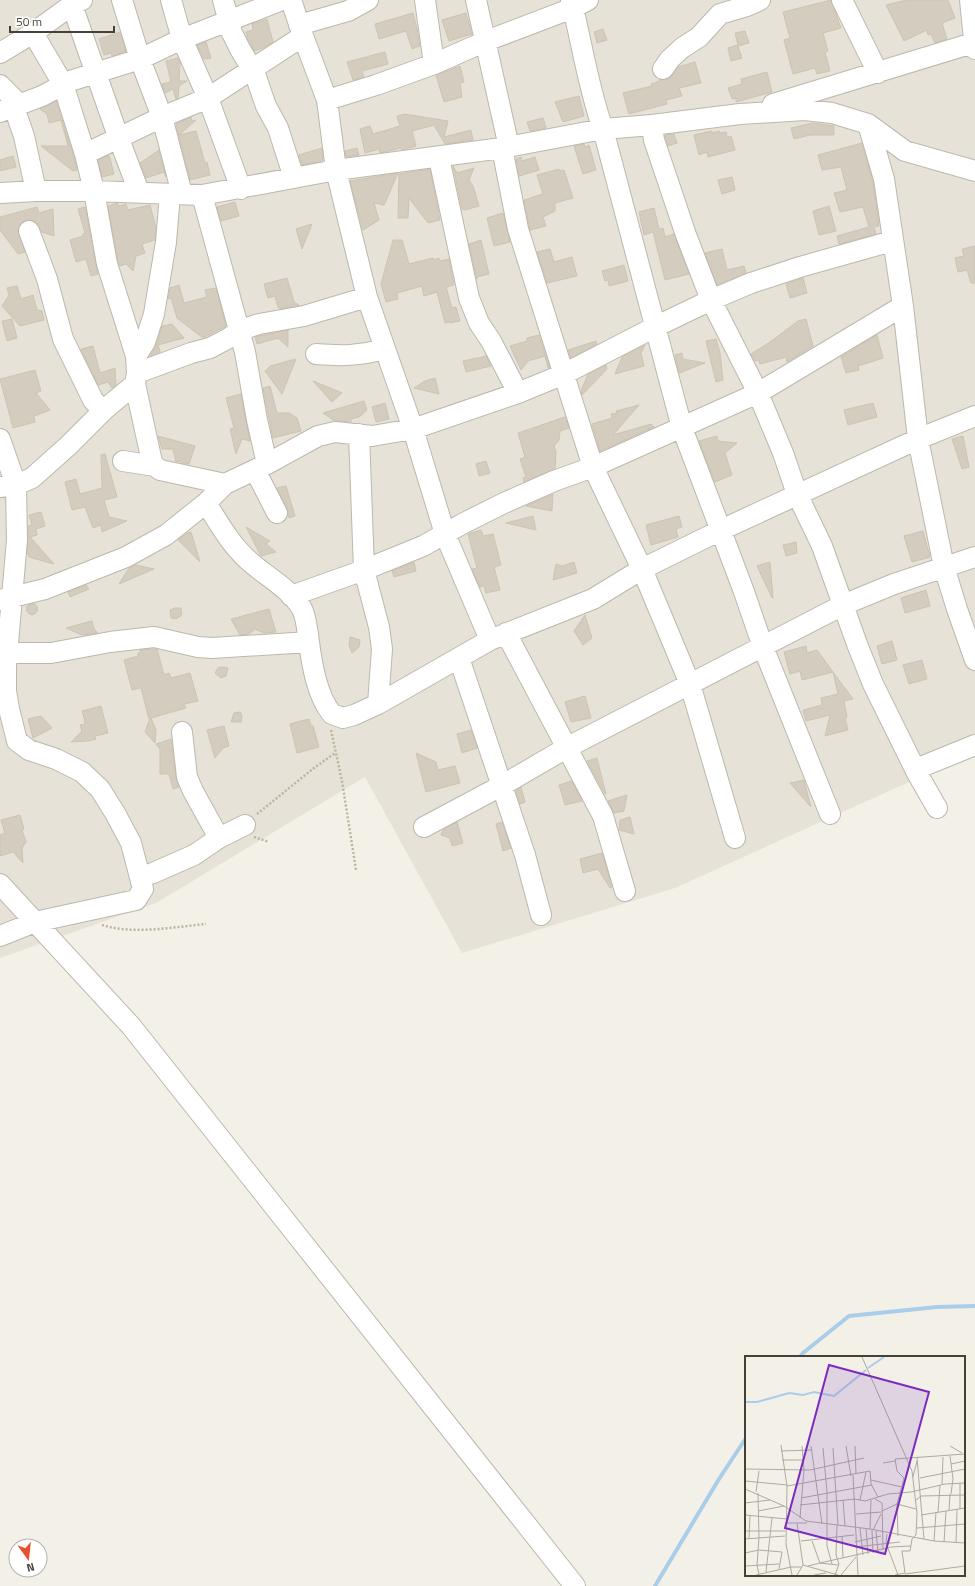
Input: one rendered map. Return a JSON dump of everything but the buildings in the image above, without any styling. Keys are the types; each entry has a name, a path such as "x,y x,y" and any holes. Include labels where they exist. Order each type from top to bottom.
{"street":[{"path":"8,486 32,478 40,472 103,411 136,371 154,314 176,194 162,117 140,59 122,0"},
{"path":"171,0 182,39 208,98 241,189"},
{"path":"223,0 228,21 235,38 255,74 266,106 278,128 294,178"},
{"path":"0,112 20,106 63,84 140,59 182,39 282,0"},
{"path":"291,0 327,100 336,170 367,297 413,429 445,534 498,636 568,747 603,816 625,891"},
{"path":"85,154 119,139 162,117 208,98 251,69 301,30 348,12 368,0"},
{"path":"425,0 434,64"},
{"path":"476,0 486,41 506,148 518,229 593,467 642,569 690,684 735,838"},
{"path":"663,69 670,59 682,48 699,37 720,14 747,6 760,0"},
{"path":"842,0 878,73"},
{"path":"740,114 974,46 970,0"},
{"path":"0,53 33,33 77,2 96,73 139,192"},
{"path":"327,100 376,85 434,64 577,3 582,52 593,91 594,104 603,129 682,428 743,589 763,647 830,814"},
{"path":"33,33 63,84 85,154 94,191 107,264 136,371 146,436 152,462 160,470 225,484"},
{"path":"0,85 20,106"},
{"path":"20,106 16,113 24,136 36,191"},
{"path":"0,193 36,191 94,191 202,195 241,189 336,170 439,158 506,148 603,129 652,125 740,114 805,110 832,113 868,124 905,151 975,171"},
{"path":"868,124 884,179 892,241 903,306 918,439 944,567 975,660"},
{"path":"652,125 654,140 686,235 711,300 758,393 783,452 797,494 822,546 873,684 937,808"},
{"path":"439,158 470,298 479,323 491,341 518,393"},
{"path":"202,195 240,330 257,420 261,467 276,513"},
{"path":"29,231 47,279 63,339 93,400 103,411"},
{"path":"5,599 45,588 126,557 166,535 206,503 225,484 261,467 318,436 335,432 372,436 413,429 518,393 564,374 655,327 711,300 751,283 800,267 892,241"},
{"path":"136,371 210,348 229,338 240,330 259,324 304,316 367,297"},
{"path":"291,596 364,570 423,546 504,503 554,481 593,467 758,393 903,306"},
{"path":"316,354 343,356 367,354 384,349"},
{"path":"206,503 234,547 291,596 303,611 321,696 332,714 343,718 354,715 378,704 498,636 593,599 642,569 721,530 918,439 975,416"},
{"path":"359,434 364,570 379,628 382,649 378,704"},
{"path":"0,439 17,540 5,599 8,653 3,692 17,741 29,750 56,759 82,772 93,782 116,812 131,843 143,889 136,900 35,922 0,936"},
{"path":"123,461 155,466"},
{"path":"424,827 501,786 568,747 843,605 894,584 975,557"},
{"path":"8,653 51,652 130,639 154,637 198,647 212,648 309,642"},
{"path":"460,658 525,855 541,915"},
{"path":"182,732 187,777 219,838"},
{"path":"916,769 975,745"},
{"path":"140,877 194,856 219,838 245,825"},
{"path":"4,890 131,1026 575,1586"}],"path":[{"path":"327,708 335,753 342,781 356,870"},
{"path":"270,842 243,834 242,829 314,768 335,753"},
{"path":"96,923 109,927 137,930 206,924"}],"shaded area":[{"path":"0,0 975,0 975,749 940,768 675,888 462,953 365,777 156,903 0,958"}],"waterway":[{"path":"801,1356 849,1316 937,1307 975,1306"},
{"path":"655,1586 719,1479 745,1440"}]}
